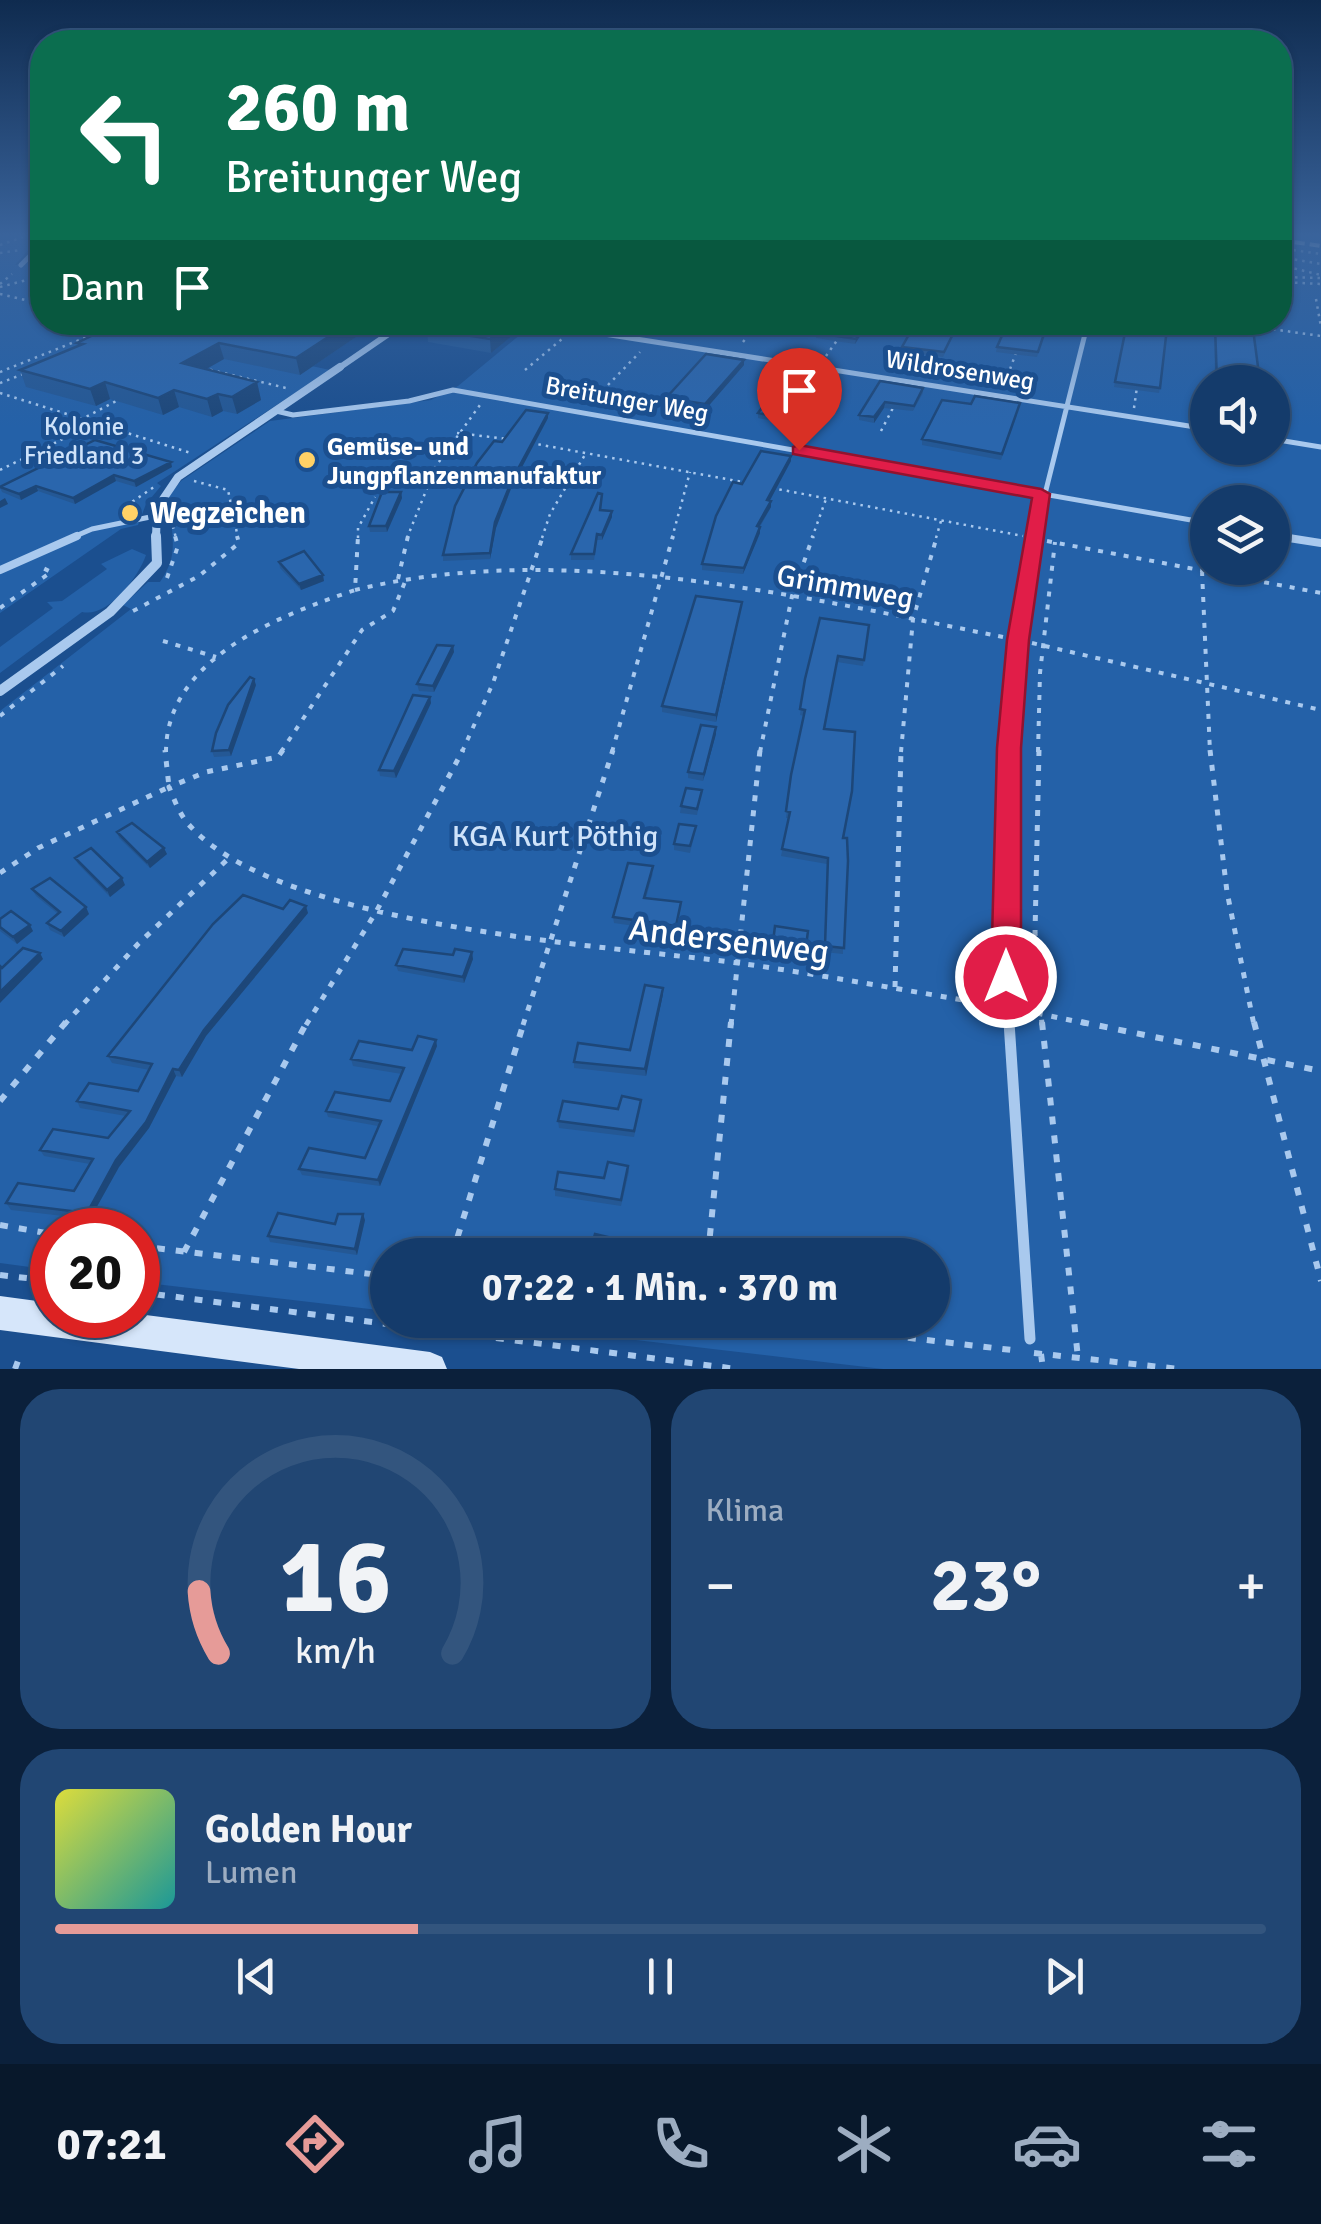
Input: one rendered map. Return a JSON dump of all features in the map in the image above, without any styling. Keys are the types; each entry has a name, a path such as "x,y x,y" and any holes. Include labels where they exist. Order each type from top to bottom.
{"street":[{"path":"0,692 136,588 156,564 162,492 178,477 387,335"},
{"path":"0,1313 280,1360 430,1369"}],"lane":[{"name":"Wildrosenweg","path":"604,335 1190,426"},
{"path":"1030,1338 1006,1007 1009,748 1018,640 1041,494 1084,335"},
{"name":"Breitunger Weg","path":"276,411 293,415 393,403 453,390 1190,520"},
{"path":"1290,442 1321,446"},
{"path":"0,570 92,528 159,516"},
{"path":"1290,538 1321,543"}],"path":[{"path":"1316,299 1321,327"},
{"path":"1292,332 1321,336"},
{"path":"0,372 89,335"},
{"path":"525,370 566,335"},
{"path":"189,364 305,392"},
{"path":"0,383 33,370"},
{"path":"1132,417 1138,379"},
{"path":"0,393 196,454"},
{"path":"398,579 417,498 457,433 490,395"},
{"path":"80,420 127,396"},
{"path":"0,470 93,424"},
{"path":"457,433 586,452 748,484"},
{"path":"184,1252 299,1035 376,912 449,781 492,683 550,514 586,452"},
{"path":"457,1238 548,943 622,723 690,472"},
{"path":"92,528 171,476 178,477"},
{"path":"768,487 1190,569"},
{"path":"355,590 358,528 375,497"},
{"path":"710,1238 757,766 792,596 826,499"},
{"path":"159,516 173,519 178,546 167,578"},
{"path":"895,988 898,780 913,619 941,521"},
{"path":"1055,542 1043,645 1035,932 1040,1014 1078,1358"},
{"path":"0,608 51,572 43,568"},
{"name":"Grimmweg","path":"169,787 164,765 170,722 185,690 216,656 275,620 355,590 407,577 532,572 660,576 792,596 1043,645 1321,710"},
{"path":"0,873 38,848 169,787 206,772 278,757 362,630 392,612 407,577"},
{"path":"1202,585 1204,682 1219,837 1260,1058 1321,1281"},
{"path":"1278,585 1321,593"},
{"path":"163,641 216,656"},
{"name":"Andersenweg","path":"169,787 191,826 230,857 275,878 376,912 548,943 736,963 895,988 1321,1071"},
{"path":"0,1101 78,1003 160,919 230,857"},
{"path":"0,1225 30,1230"},
{"path":"160,1249 370,1274"},
{"path":"0,1274 30,1278"},
{"path":"160,1295 737,1369"},
{"path":"909,1338 1178,1369"},
{"path":"14,1369 19,1358"}],"green space":[{"name":"Kolonie Friedland 3","path":"0,299 30,299 30,335 195,335 188,339 330,370 157,483 161,486 146,504 138,525 121,529 0,613"},
{"name":"KGA Kurt Pöthig","path":"1292,299 1321,299 1321,1369 883,1369 619,1338 950,1338 950,1238 370,1238 370,1309 160,1285 160,1208 30,1208 30,1267 0,1263 0,711 131,609 123,605 148,582 160,582 171,560 173,538 171,521 159,522 158,509 181,481 270,421 431,400 458,386 520,335 1292,335"},
{"path":"132,549 146,555 112,603 82,612 0,673 0,647 53,608 47,602 62,601 107,569 101,564"}],"building":[{"path":"93,335 331,335 296,358 219,343 182,363 257,382 232,397 218,394 207,399 174,390 158,398 105,382 90,389 20,370 83,344 77,343"},
{"path":"909,335 952,335 944,352 902,347"},
{"path":"1002,335 1044,335 1038,352 997,347"},
{"path":"1125,335 1166,335 1160,388 1115,382"},
{"path":"1215,335 1254,335 1258,365 1216,365"},
{"path":"706,354 744,360 705,404 666,398"},
{"path":"793,367 834,374 800,421 758,413"},
{"path":"880,381 923,388 914,406 885,402 874,417 859,415"},
{"path":"975,396 1020,403 1002,454 922,439 942,400 971,404"},
{"path":"526,410 548,413 512,480 495,522 490,553 443,555 455,506 477,463 494,441 502,442"},
{"path":"95,440 171,462 134,481 114,475 73,498 36,486 19,494 0,487"},
{"path":"761,451 791,456 767,500 771,501 757,526 760,527 744,568 702,564 716,516 733,482 742,484"},
{"path":"382,492 401,492 386,526 369,526"},
{"path":"598,493 602,494 600,510 612,511 602,535 597,534 594,554 571,554"},
{"path":"304,551 323,575 299,584 279,562"},
{"path":"696,596 742,602 716,715 662,706"},
{"path":"820,618 869,625 864,660 838,656 824,729 855,732 852,791 843,838 847,838 848,861 844,948 825,946 828,858 782,849 790,812 786,811 791,775 805,710 800,709"},
{"path":"437,645 453,646 433,686 417,684"},
{"path":"250,677 254,679 229,750 212,751 228,705"},
{"path":"413,695 430,697 394,771 379,770"},
{"path":"701,725 716,727 704,774 688,772"},
{"path":"686,788 702,790 697,809 681,806"},
{"path":"132,823 164,848 147,862 117,832"},
{"path":"679,824 696,826 690,846 674,844"},
{"path":"91,848 122,878 107,890 75,858"},
{"path":"628,863 653,866 644,898 681,902 676,926 613,917"},
{"path":"50,878 86,907 61,931 47,923 60,912 32,889"},
{"path":"243,895 283,909 290,900 306,906 204,1030 179,1070 173,1069 146,1122 116,1160 90,1208 6,1203 18,1183 74,1191 93,1159 40,1150 53,1129 108,1138 130,1111 77,1101 89,1083 138,1091 152,1064 108,1056 213,924"},
{"path":"11,911 30,925 13,937 0,927 0,919"},
{"path":"775,926 808,931 806,946 773,942"},
{"path":"23,948 40,953 0,992 0,966"},
{"path":"403,949 453,955 455,949 472,952 463,977 396,965"},
{"path":"645,985 663,988 645,1069 574,1062 578,1043 630,1050"},
{"path":"418,1036 436,1040 378,1180 299,1169 309,1148 365,1158 381,1121 326,1111 335,1092 390,1101 404,1068 351,1059 359,1041 412,1050"},
{"path":"622,1096 641,1100 634,1131 558,1121 563,1101 618,1109"},
{"path":"608,1162 628,1166 621,1200 555,1189 558,1172 604,1178"},
{"path":"278,1213 335,1224 338,1214 363,1214 355,1249 268,1236"}],"place":[{"name":"Gemüse- und Jungpflanzenmanufaktur","path":"307,460"},
{"name":"Wegzeichen","path":"130,513"}],"route":[{"path":"799,450 1041,494 1018,640 1009,748 1006,977"}]}
